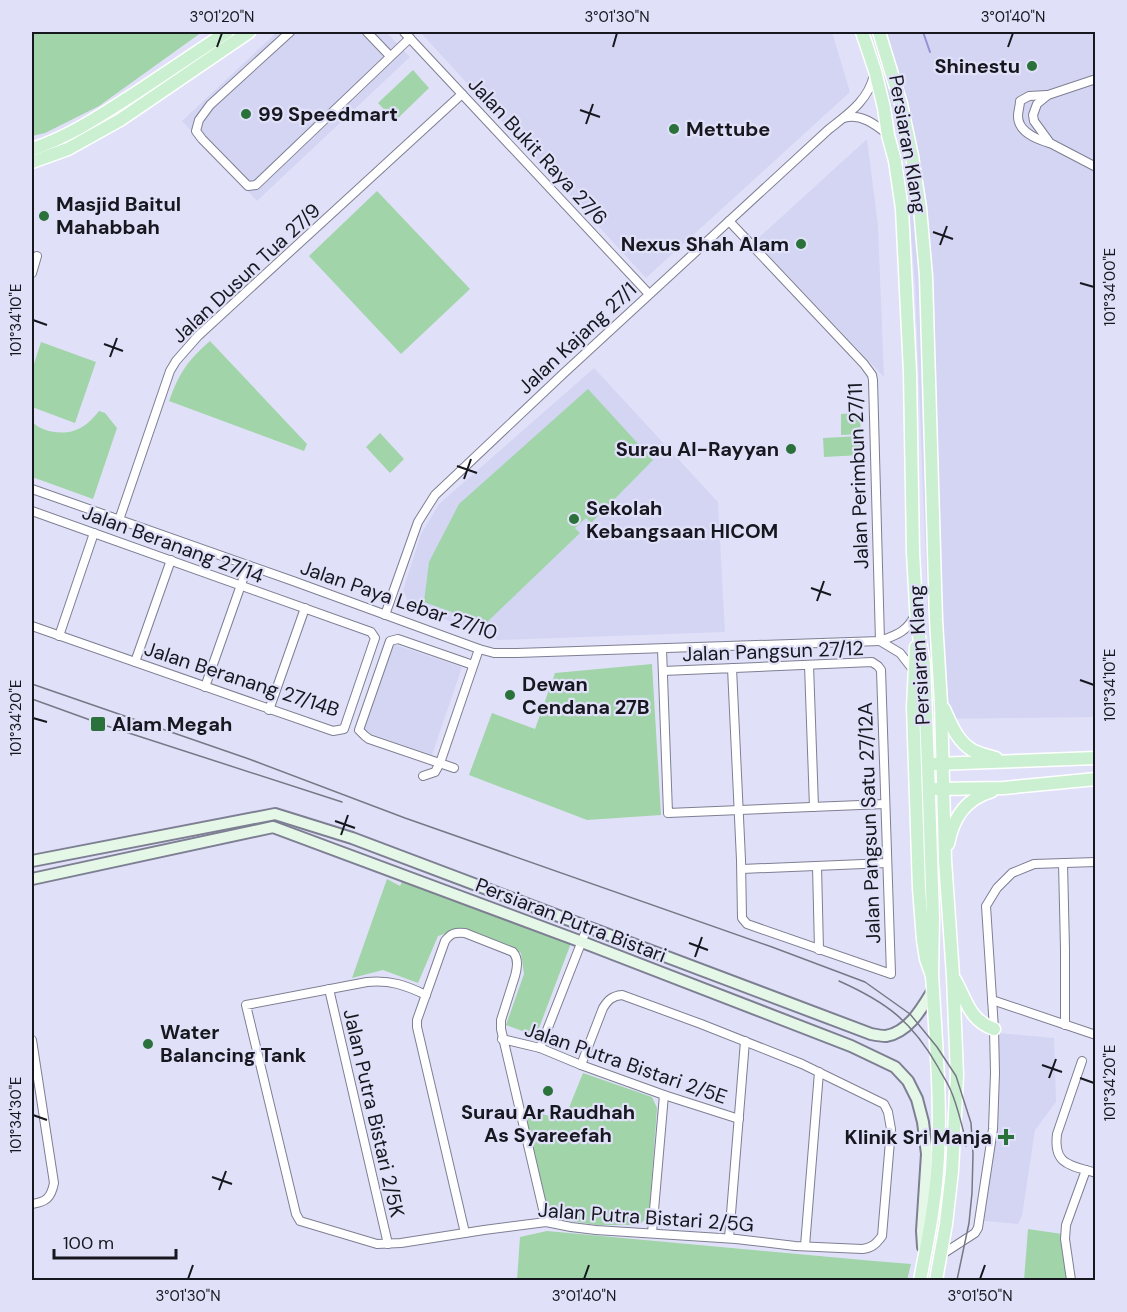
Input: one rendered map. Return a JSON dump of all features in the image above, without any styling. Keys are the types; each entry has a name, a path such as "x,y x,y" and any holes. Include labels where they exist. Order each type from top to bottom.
{"main road":[{"path":"32,149 72,132 227,32"},
{"path":"32,162 68,149 120,120 249,32"},
{"name":"Persiaran Klang","path":"862,32 884,108 899,190 905,257 910,372 916,611 924,664 938,1155 930,1230 920,1281"},
{"name":"Persiaran Klang","path":"879,32 901,104 912,156 926,276 945,861 957,1075 952,1171 936,1281"},
{"name":"Persiaran Klang","path":"917,625 914,707 918,888 926,959 932,976"},
{"path":"941,703 953,729 963,743 974,752 1004,761"},
{"path":"928,765 1095,758"},
{"path":"929,788 1004,788 1095,779"},
{"path":"945,861 951,833 957,818 966,806 979,795 1004,788"},
{"name":"Persiaran Putra Bistari","path":"32,861 275,814 352,838 871,1034 884,1036 904,1028 913,1020 933,990"},
{"name":"Persiaran Putra Bistari","path":"32,879 273,827 582,942 851,1046 895,1067 908,1081 917,1099 927,1154 922,1231 923,1263"},
{"path":"953,976 972,1014 982,1023 994,1029"}],"street":[{"path":"290,32 204,112 196,130 248,186 256,185 390,56 407,35"},
{"path":"367,32 390,56"},
{"name":"Jalan Bukit Raya 27/6","path":"407,35 649,294"},
{"name":"Jalan Kajang 27/1","path":"385,615 418,522 435,495 556,380 866,95 871,86 874,71"},
{"path":"1095,79 1048,95 1029,96 1020,101 1017,117 1025,132 1095,167"},
{"name":"Jalan Dusun Tua 27/9","path":"119,519 170,371 176,361 198,336 462,94"},
{"path":"1048,95 1037,104 1033,115 1034,121 1050,143"},
{"path":"840,120 848,117 869,121 888,135"},
{"name":"Jalan Perimbun 27/11","path":"729,221 872,375 880,641"},
{"path":"32,273 37,256"},
{"name":"Jalan Paya Lebar 27/10","path":"32,492 119,519 494,652 880,641 902,632 912,621 916,611"},
{"name":"Jalan Beranang 27/14","path":"32,511 372,632"},
{"path":"59,636 94,534"},
{"path":"135,662 171,560"},
{"path":"205,687 248,565"},
{"path":"269,710 304,608"},
{"name":"Jalan Beranang 27/14B","path":"32,626 333,731 344,729 375,638 372,632"},
{"path":"454,768 369,739 359,730 390,641 398,639 473,665"},
{"path":"880,641 900,653 914,672"},
{"path":"773,645 774,666"},
{"path":"423,776 435,772 440,763 479,648"},
{"path":"662,649 668,813 885,804"},
{"name":"Jalan Pangsun 27/12","path":"663,671 872,662 881,670"},
{"path":"809,665 814,807"},
{"path":"732,668 742,868 742,918 747,924 819,950 818,866"},
{"name":"Jalan Pangsun Satu 27/12A","path":"819,950 891,974 881,670"},
{"path":"941,1255 975,1233 980,1223 993,1129 994,1029 986,906 997,888 1012,873 1035,864 1095,862"},
{"path":"742,868 887,863"},
{"path":"1063,863 1065,1025"},
{"path":"540,1048 587,928"},
{"path":"465,1233 417,1027 417,1020 444,941 450,934 457,932 465,933 516,955 517,968 501,1020 502,1039 546,1222"},
{"path":"328,990 382,981 409,987 426,995"},
{"name":"Jalan Putra Bistari 2/5G","path":"328,990 246,1005 296,1214 300,1221 309,1225 376,1244 401,1244 546,1222 596,1230 729,1238 804,1246 869,1248 876,1244 882,1236 891,1129 888,1112 884,1104 819,1072"},
{"name":"Jalan Putra Bistari 2/5K","path":"328,990 388,1244"},
{"path":"581,1065 603,1008 608,1000 622,995 746,1041 819,1072 804,1246"},
{"path":"992,1000 1095,1035"},
{"name":"Jalan Putra Bistari 2/5E","path":"502,1039 540,1048 664,1095 739,1119"},
{"path":"32,1040 54,1183 48,1198 42,1203 32,1204"},
{"path":"729,1238 746,1041"},
{"path":"1082,1061 1057,1134 1056,1146 1058,1155 1065,1163 1095,1173"},
{"path":"652,1233 664,1095"},
{"path":"1071,1281 1065,1239 1066,1225 1086,1170"}],"shaded area":[{"path":"277,32 386,32 410,57 257,201 182,121"},
{"name":"Mettube","path":"420,32 832,32 850,92 646,278"},
{"path":"871,32 1095,32 1095,717 932,719 915,284 905,157"},
{"path":"867,139 878,225 884,377 755,241"},
{"name":"Sekolah Kebangsaan HICOM","path":"594,368 718,502 725,632 498,640 410,606 403,590 421,534 439,504"},
{"path":"393,644 462,667 432,755 363,731"},
{"path":"998,1033 1054,1038 1056,1102 1035,1130 1022,1216 1018,1224 984,1221 997,1125"}],"green space":[{"path":"32,32 202,32 99,106 45,133 32,136"},
{"path":"413,70 429,88 395,121 378,103"},
{"path":"377,191 470,289 401,354 309,256"},
{"path":"210,341 307,444 304,451 169,401 185,368"},
{"path":"41,342 96,362 75,423 32,407 32,370"},
{"path":"588,389 653,460 591,523 586,518 575,528 580,533 485,624 424,602 429,562 459,504"},
{"path":"99,411 105,413 117,428 93,499 32,477 32,422 45,430 68,432 77,430"},
{"path":"860,413 861,434 841,435 841,414"},
{"path":"380,433 404,459 390,473 366,447"},
{"path":"861,436 862,455 824,457 823,438"},
{"path":"652,664 661,815 587,820 469,775 492,713 535,729 555,673"},
{"path":"387,879 400,886 403,880 571,943 536,1036 506,1025 524,974 521,953 462,928 438,936 418,983 383,970 352,978"},
{"path":"583,1073 652,1097 657,1108 649,1216 639,1225 597,1225 550,1218 524,1109 564,1120"},
{"path":"1028,1229 1062,1234 1066,1280 1024,1280"},
{"path":"547,1231 911,1264 907,1280 517,1280 520,1237"}],"waterway":[{"path":"923,32 930,52"}],"tram line":[{"path":"32,684 249,759 405,818 865,982 910,1014 937,1047 956,1076 971,1123 972,1193 969,1223 957,1280"},
{"path":"32,699 104,725 342,802"},
{"path":"839,981 884,1005 908,1025 918,1037 950,1088 966,1146"}],"place":[{"name":"Shinestu","path":"1032,66"},
{"name":"99 Speedmart","path":"246,114"},
{"name":"Mettube","path":"674,129"},
{"name":"Masjid Baitul Mahabbah","path":"44,216"},
{"name":"Nexus Shah Alam","path":"801,244"},
{"name":"Surau Al-Rayyan","path":"791,449"},
{"name":"Sekolah Kebangsaan HICOM","path":"574,519"},
{"name":"Dewan Cendana 27B","path":"510,695"},
{"name":"Alam Megah","path":"98,724"},
{"name":"Water Balancing Tank","path":"148,1044"},
{"name":"Surau Ar Raudhah As Syareefah","path":"548,1091"},
{"name":"Klinik Sri Manja","path":"1006,1137"}]}
